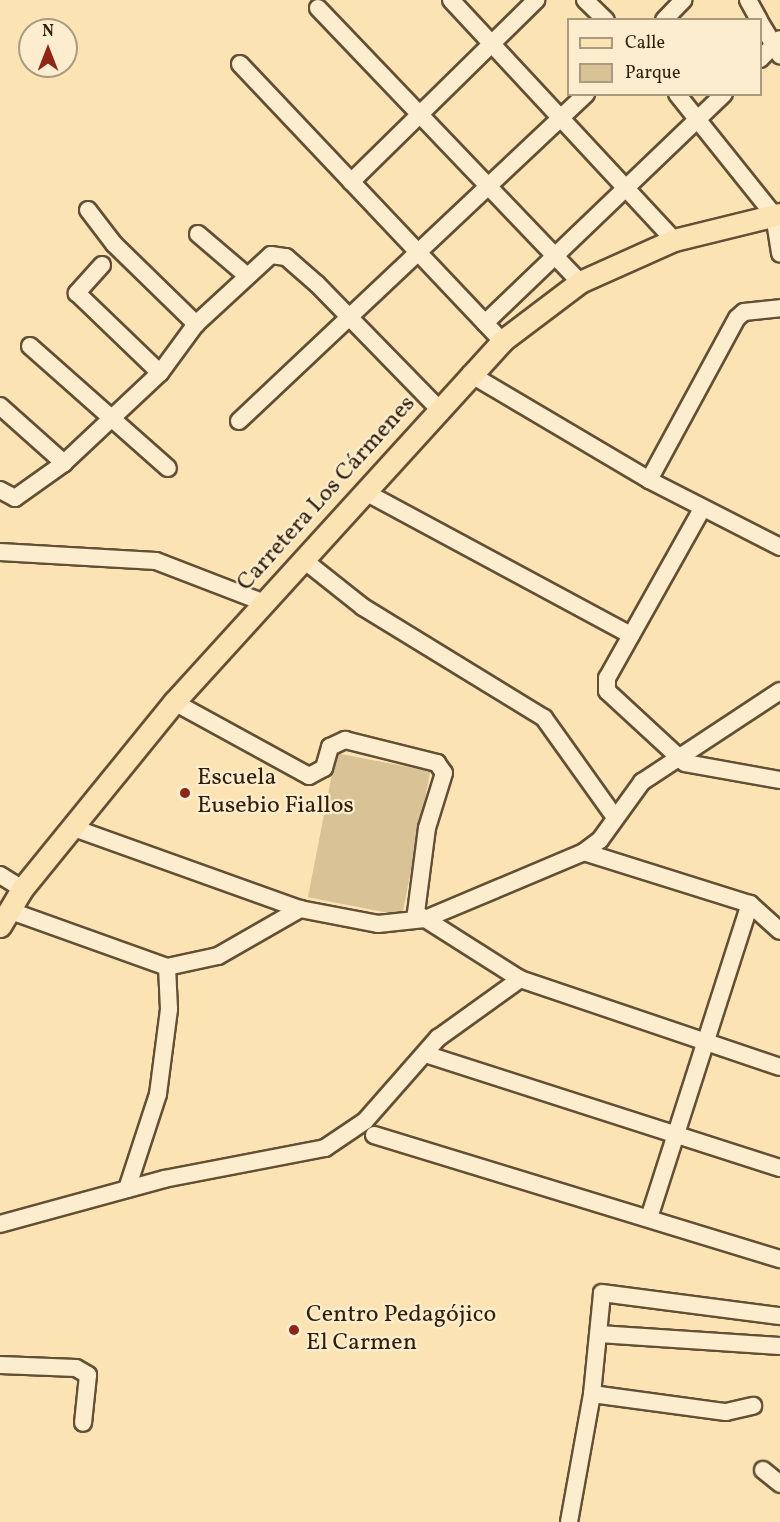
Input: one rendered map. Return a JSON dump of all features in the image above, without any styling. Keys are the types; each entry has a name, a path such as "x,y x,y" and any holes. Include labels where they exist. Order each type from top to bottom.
{"main road":[{"name":"Carretera Los Cármenes","path":"4,918 22,889 174,702 367,493 438,408 502,341 580,282 674,240 777,214"}],"street":[{"path":"451,0 674,240"},
{"path":"351,182 537,0"},
{"path":"585,0 604,18"},
{"path":"666,18 683,0"},
{"path":"748,0 758,18"},
{"path":"318,8 421,112 486,185 580,282"},
{"path":"762,24 778,46 762,58"},
{"path":"240,64 417,255 502,341"},
{"path":"239,421 351,320 486,185 584,96"},
{"path":"679,96 777,214 780,254"},
{"path":"485,323 557,257 626,186 722,96"},
{"path":"88,210 114,244 196,324"},
{"path":"198,234 246,275"},
{"path":"0,489 15,498 64,463 160,373 196,324 246,275 271,255 286,257 438,408"},
{"path":"102,265 77,293 160,373"},
{"path":"649,480 737,318 744,312 780,308"},
{"path":"30,346 114,417 168,468"},
{"path":"470,374 649,480 780,547"},
{"path":"0,406 64,463"},
{"path":"367,493 631,635"},
{"path":"702,509 607,678 607,691 678,757 780,780"},
{"path":"0,552 156,561 265,603"},
{"path":"304,561 363,607 544,718 614,816"},
{"path":"71,828 300,909 378,924 425,919 584,852 600,840 614,816 642,783 780,691"},
{"path":"174,702 309,776 324,768 330,747 345,740 436,763 444,773 427,828 414,905 425,919 520,979 702,1043 780,1067"},
{"path":"584,852 750,904 780,931"},
{"path":"0,875 22,889"},
{"path":"649,1218 672,1135 750,904"},
{"path":"4,918 167,967 218,956 300,909"},
{"path":"127,1189 158,1094 169,1009 167,967"},
{"path":"0,1224 127,1189 325,1148 365,1121 445,1033 520,979"},
{"path":"425,1054 780,1168"},
{"path":"374,1135 780,1259"},
{"path":"569,1522 592,1394 599,1334 598,1300 608,1292 780,1316"},
{"path":"599,1334 780,1346"},
{"path":"0,1365 76,1368 88,1375 83,1423"},
{"path":"592,1394 726,1412 753,1406"},
{"path":"764,1470 780,1484"}],"green space":[{"path":"336,753 430,771 402,916 308,897"}],"place":[{"name":"Escuela Eusebio Fiallos","path":"185,793"},
{"name":"Centro Pedagójico El Carmen","path":"294,1330"}]}
